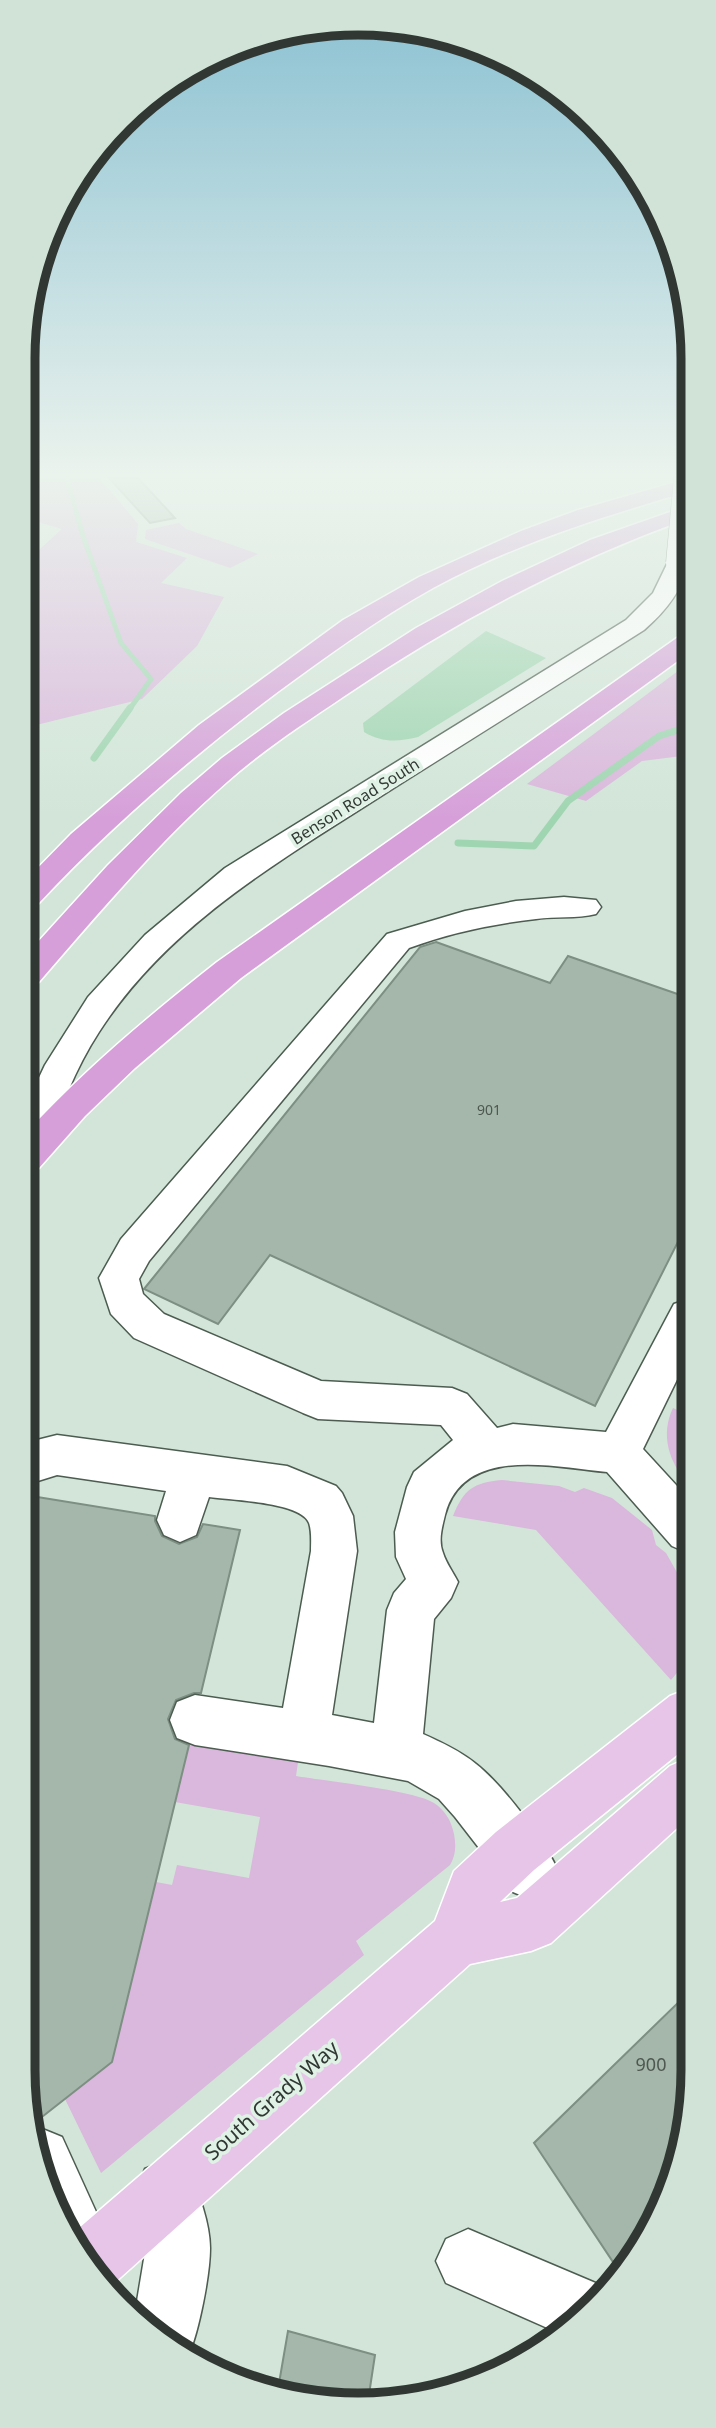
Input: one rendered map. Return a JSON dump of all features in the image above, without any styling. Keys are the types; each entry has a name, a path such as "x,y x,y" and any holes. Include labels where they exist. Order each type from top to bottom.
{"highway":[{"path":"191,714 245,674 373,591"},
{"path":"35,888 80,840 209,731 352,625 411,591"},
{"path":"35,965 160,830 217,776 263,738 373,665 497,591"},
{"path":"263,738 345,699 412,656 514,600 535,591"},
{"path":"35,1148 103,1076 156,1028 229,970 681,646"},
{"path":"35,856 80,809"}],"main road":[{"name":"South Grady Way","path":"456,1939 473,1890 523,1862 681,1720"},
{"name":"South Grady Way","path":"95,2257 167,2191 456,1939 531,1923 681,1790"}],"street":[{"name":"Benson Road South","path":"35,1130 58,1074 106,998 145,954 189,913 248,868 635,625 668,591"},
{"path":"489,1450 452,1407 318,1400 149,1326 125,1302 119,1278 135,1250 398,942 427,929 554,905 585,907"},
{"path":"618,1453 678,1362"},
{"path":"396,1752 411,1610 434,1582 419,1557 418,1532 430,1488 469,1454 513,1444 618,1453 681,1523"},
{"path":"35,1460 57,1455 287,1487 310,1493 325,1504 334,1524 334,1551 303,1736"},
{"path":"180,1520 193,1474"},
{"path":"194,1720 303,1736 416,1757 457,1781 474,1798 523,1862"},
{"path":"165,2329 178,2247 167,2191"},
{"path":"468,2261 576,2308"}],"shaded area":[{"path":"35,591 198,591 224,597 197,646 142,699 35,725"},
{"path":"486,631 546,658 418,737 390,740 364,732 363,723"},
{"path":"681,669 681,756 642,761 586,801 527,784"},
{"path":"673,1408 681,1412 681,1476 668,1448 669,1418"},
{"path":"502,1480 559,1486 575,1492 584,1488 612,1498 652,1530 656,1545 666,1553 681,1580 681,1668 671,1680 536,1530 453,1516 461,1499 471,1489 484,1483"},
{"path":"189,1745 298,1762 296,1776 423,1798 442,1809 447,1817 454,1834 454,1854 450,1865 356,1941 364,1955 101,2173 65,2099 112,2062 156,1882 172,1885 177,1865 249,1878 260,1817 175,1802"}],"building":[{"path":"436,942 550,983 568,956 681,995 681,1236 595,1406 270,1255 218,1324 144,1289 420,947"},
{"path":"35,1497 155,1516 162,1536 179,1544 197,1537 203,1524 240,1530 201,1693 176,1700 168,1719 175,1739 189,1745 112,2062 39,2119 35,2070"},
{"path":"681,2000 680,2091 670,2154 648,2213 615,2265 534,2143"},
{"path":"288,2331 375,2355 369,2392 316,2390 279,2383"}],"waterway":[{"path":"103,591 121,643 151,679 129,710"},
{"path":"94,758 130,708"},
{"path":"458,843 534,846 568,801 659,736 681,729"}]}
